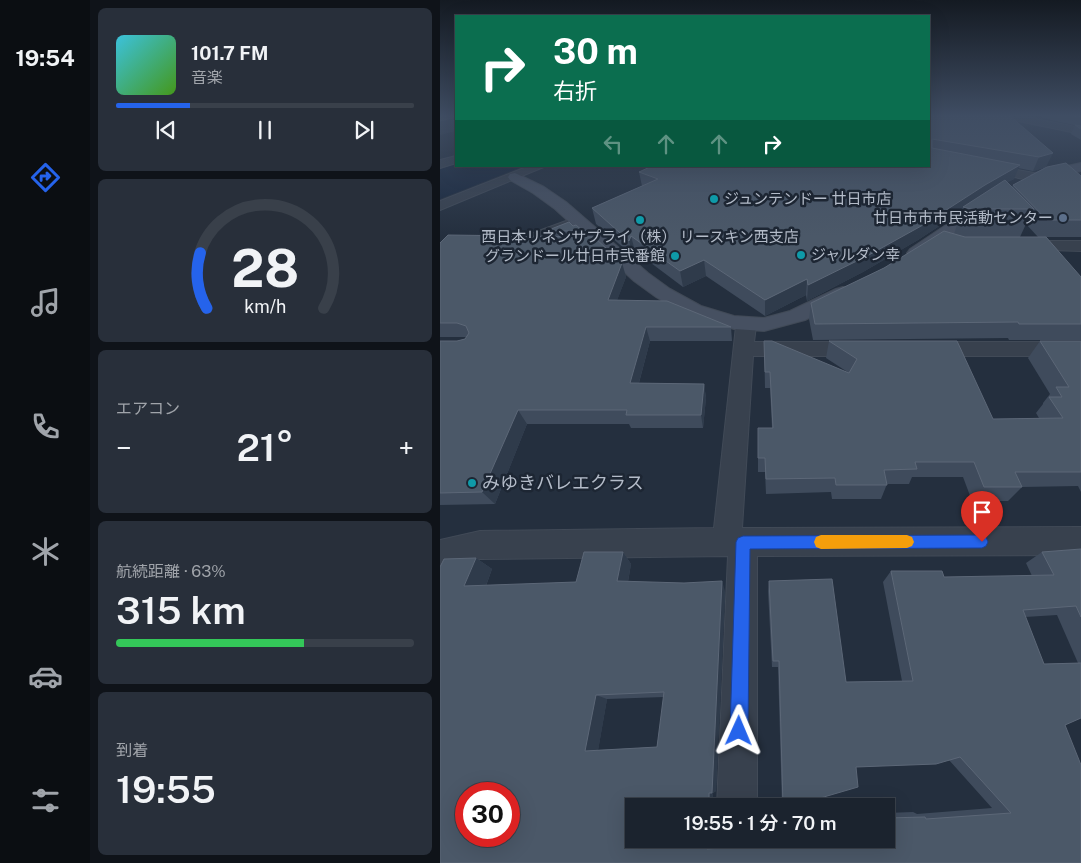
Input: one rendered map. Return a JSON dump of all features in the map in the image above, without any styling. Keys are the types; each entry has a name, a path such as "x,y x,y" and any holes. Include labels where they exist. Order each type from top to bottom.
{"street":[{"path":"930,157 1034,177"},
{"path":"440,164 455,160"},
{"path":"440,206 538,167"},
{"path":"904,260 944,242 1002,197 1034,177 1081,167"},
{"path":"515,177 536,186 556,200 637,274 662,293 744,338 882,349"},
{"path":"519,243 579,220"},
{"path":"1024,233 1036,246"},
{"path":"499,243 558,245"},
{"path":"588,246 608,246"},
{"path":"1007,246 1081,246"},
{"path":"744,338 856,287"},
{"path":"737,798 735,542 744,338"},
{"path":"912,349 1081,350"},
{"path":"440,554 480,545 1081,541"}],"water":[{"path":"455,164 455,167 521,167 440,199 440,169"}],"building":[{"path":"930,156 975,156 1020,165 923,225 867,256 808,285 807,279 765,300 704,260 680,271 631,236 629,241 592,208 658,179 639,172 650,167 930,167"},
{"path":"1066,163 1081,176 1081,220 1047,220 1013,185 1047,167"},
{"path":"1005,180 1034,209 971,209 963,207"},
{"path":"569,222 583,231 546,231"},
{"path":"944,231 965,237 1046,237 1081,277 1081,324 1019,324 1018,322 815,324 811,303 884,268"},
{"path":"448,235 594,237 622,263 608,300 667,301 731,327 646,327 630,383 704,384 701,415 626,415 627,410 518,410 482,492 440,493 440,341 465,339 469,333 466,326 457,323 440,323 440,243"},
{"path":"764,341 772,341 849,373 857,359 829,341 957,341 993,419 1063,418 1049,397 1062,397 1056,387 1069,387 1040,341 1081,341 1081,472 1015,472 1022,487 984,487 974,462 915,462 917,469 884,470 887,485 836,485 835,478 766,479 765,458 758,458 758,428 773,428 770,372 765,372"},
{"path":"1081,549 1081,617 1076,606 1023,610 1044,664 1081,663 1081,718 1065,725 1081,765 1081,863 440,863 440,567 444,559 476,558 464,586 576,582 584,552 623,552 617,581 684,583 722,581 712,793 709,793 709,798 625,798 625,848 895,848 895,818 925,817 926,819 1011,813 960,757 936,764 856,767 858,787 820,798 783,798 779,661 773,661 769,581 832,579 846,682 913,681 891,571 942,571 944,577 1054,575 1042,552","holes":["664,692 657,747 585,751 596,695"]}],"slow traffic":[{"path":"821,542 907,542"}],"place":[{"name":"ジュンテンドー 廿日市店","path":"714,199"},
{"name":"廿日市市市民活動センター","path":"1063,218"},
{"name":"西日本リネンサプライ（株） リースキン西支店","path":"640,220"},
{"name":"ジャルダン幸","path":"801,255"},
{"name":"グランドール廿日市弐番館","path":"675,256"},
{"name":"みゆきバレエクラス","path":"472,483"}],"route":[{"path":"739,731 743,542 982,542"}]}
